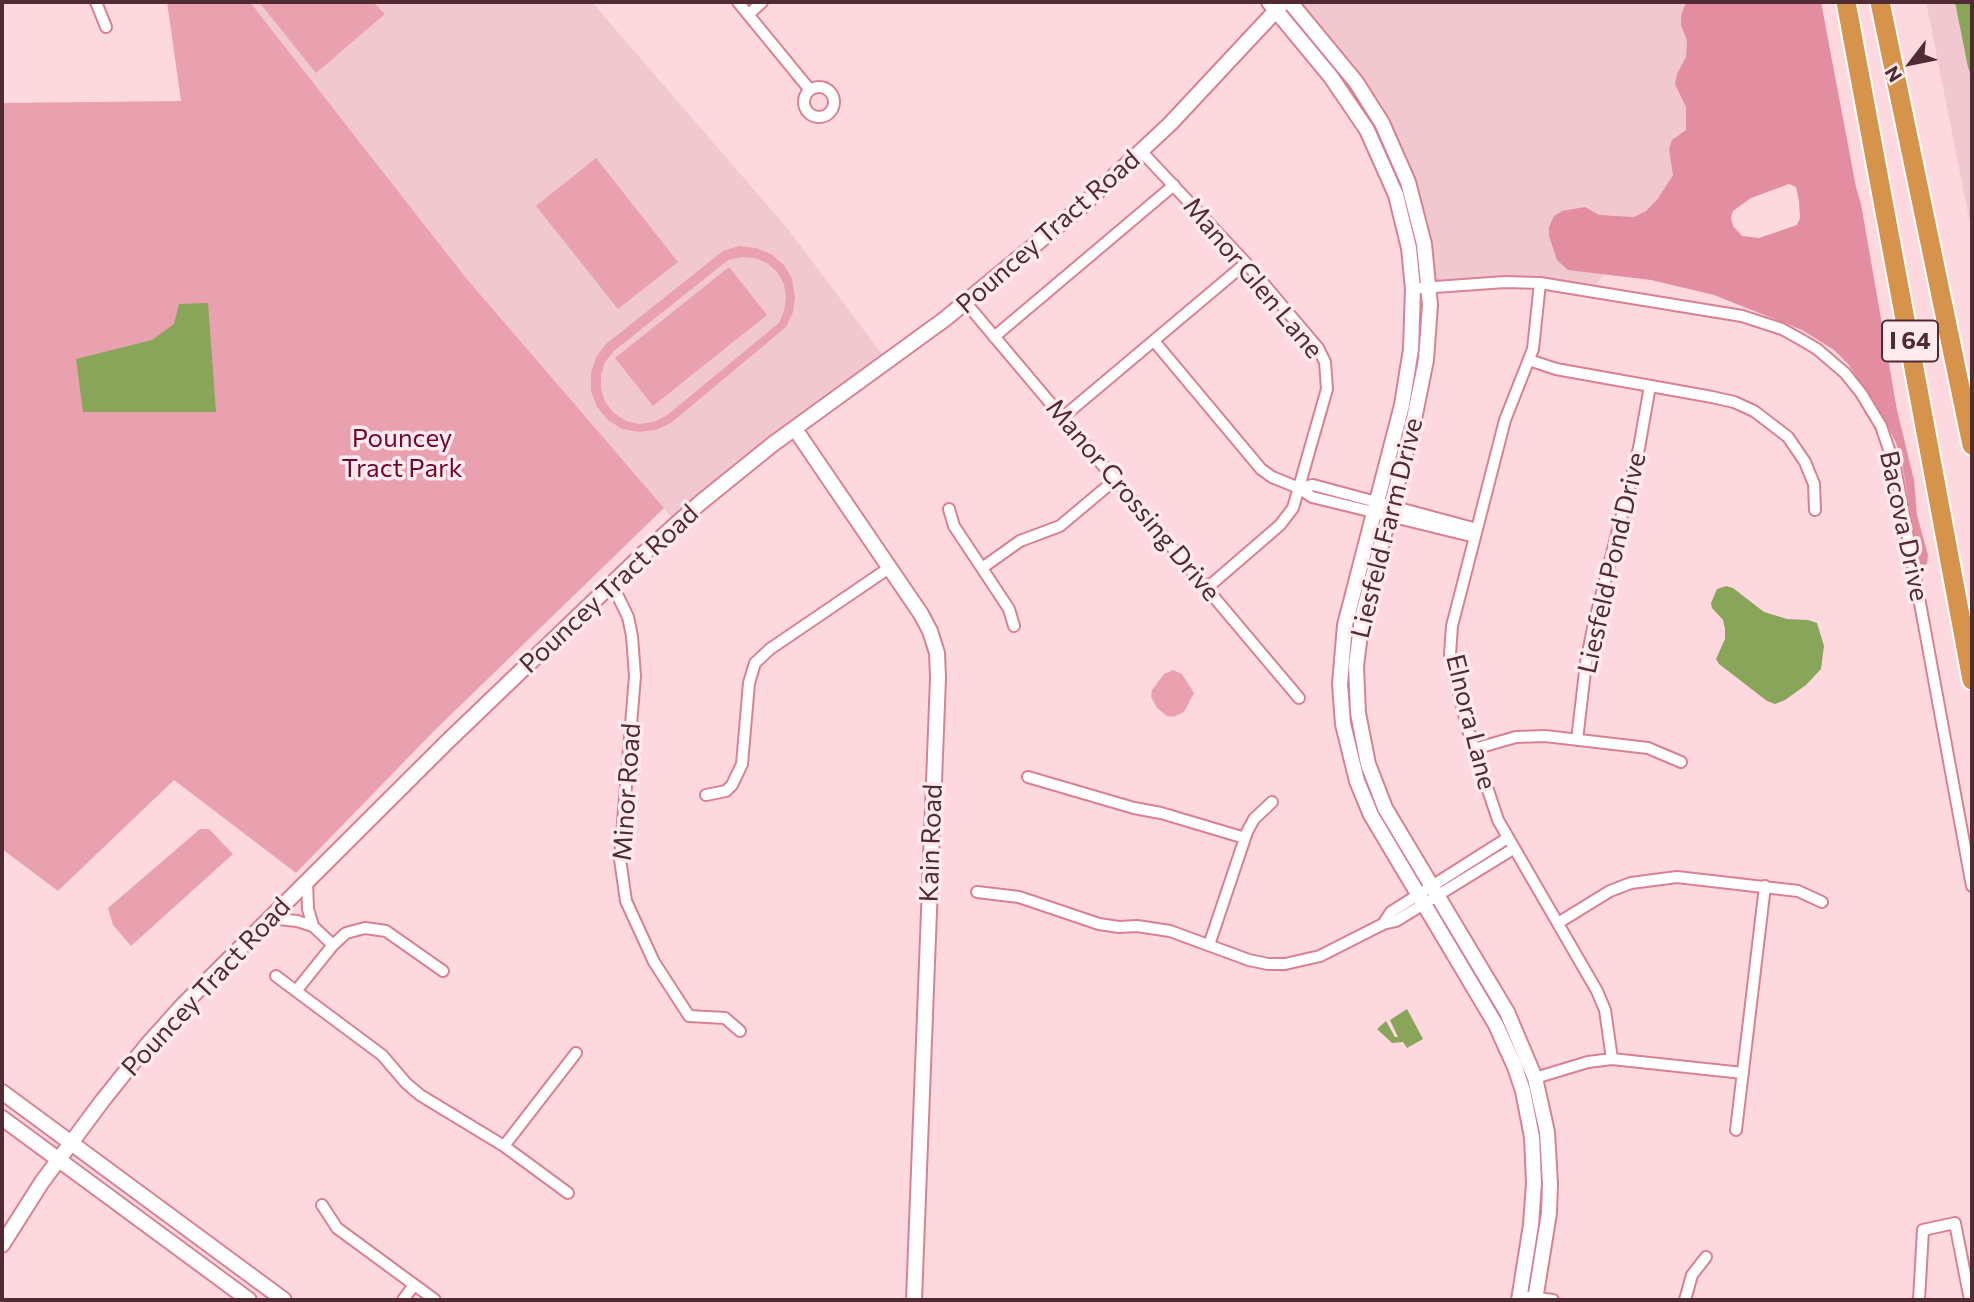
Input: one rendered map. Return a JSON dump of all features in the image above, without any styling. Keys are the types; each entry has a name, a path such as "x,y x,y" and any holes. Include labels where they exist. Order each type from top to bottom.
{"highway":[{"name":"I 64","path":"1846,2 1972,680"},
{"name":"I 64","path":"1881,2 1972,445"}],"street":[{"path":"96,2 106,27"},
{"path":"738,2 810,90"},
{"path":"749,14 762,2"},
{"name":"Liesfeld Farm Drive","path":"1290,2 1356,82 1389,137 1406,174 1424,244 1429,288 1429,336 1425,369 1413,424 1382,508 1345,625 1340,684 1343,724 1363,798 1496,1025 1523,1091 1532,1137 1534,1183 1531,1225 1519,1298"},
{"name":"Liesfeld Farm Drive","path":"1276,5 1348,100 1375,145 1403,220 1413,289 1411,349 1360,626 1356,683 1358,713 1364,746 1379,793 1399,833 1507,1012 1535,1078 1548,1132 1550,1171 1549,1213 1535,1299"},
{"name":"Pouncey Tract Road","path":"2,1245 70,1143 147,1045 307,881 611,584 700,503 965,303 1082,206 1142,152 1276,5"},
{"name":"Manor Glen Lane","path":"1142,152 1246,263 1318,348 1325,362 1326,389 1293,508 1288,517 1207,588"},
{"path":"994,337 1174,185"},
{"path":"1063,416 1246,263"},
{"name":"Bacova Drive","path":"1413,289 1505,282 1539,283 1641,298 1759,320 1782,329 1817,349 1845,373 1881,426 1895,467 1972,886"},
{"name":"Elnora Lane","path":"1539,283 1533,349 1505,420 1452,626 1450,654 1456,688 1495,813 1506,839 1597,991 1605,1010 1612,1059"},
{"name":"Manor Crossing Drive","path":"965,303 1299,698"},
{"path":"1154,341 1261,469 1272,477 1299,488 1313,485 1382,508 1476,533"},
{"path":"1529,360 1556,369 1734,402 1765,417 1788,437 1805,462 1814,484 1815,510"},
{"name":"Liesfeld Pond Drive","path":"1577,740 1593,628 1639,448 1650,386"},
{"name":"Kain Road","path":"795,429 930,631 938,662 914,1300"},
{"path":"982,568 1020,541 1060,526 1116,479"},
{"path":"948,509 954,526 1009,609 1014,626"},
{"path":"706,795 726,791 732,785 742,764 749,683 755,663 770,649 889,568"},
{"name":"Minor Road","path":"611,584 628,617 635,676 620,859 625,901 654,962 689,1016 725,1018 740,1031"},
{"path":"1474,749 1516,737 1545,736 1648,748 1681,762"},
{"path":"1028,777 1245,838"},
{"path":"1209,945 1245,838 1254,819 1272,802"},
{"path":"1434,891 1506,839"},
{"path":"977,892 1019,897 1099,924 1170,931 1249,960 1285,964 1320,956 1383,924 1391,912 1513,849"},
{"path":"1558,923 1610,891 1654,878 1699,878 1765,886 1798,891 1822,902"},
{"path":"307,881 308,909 313,926"},
{"path":"1736,1130 1765,886"},
{"path":"270,918 313,926 333,945"},
{"path":"296,991 346,933 365,928 386,932 443,971"},
{"path":"276,976 382,1055 420,1095 504,1146 568,1193"},
{"path":"504,1146 576,1053"},
{"path":"1535,1078 1588,1062 1612,1059 1743,1073"},
{"path":"2,1091 284,1300"},
{"path":"2,1118 249,1300"},
{"path":"322,1205 337,1227 435,1300"},
{"path":"1919,1300 1923,1230 1955,1223 1970,1300"},
{"path":"1685,1300 1692,1275 1706,1256"},
{"path":"403,1300 414,1285"},
{"path":"1519,1298 1553,1300"}],"shaded area":[{"path":"250,2 592,2 787,228 888,362 674,520 466,278"},
{"path":"1290,2 1697,2 1688,148 1639,234 1591,290 1540,283 1429,288 1427,260 1380,120"},
{"path":"1686,2 1821,2 1861,204 1897,410 1914,480 1917,515 1928,555 1927,564 1921,566 1918,559 1902,462 1896,443 1886,422 1848,364 1834,350 1802,330 1714,295 1651,280 1568,270 1557,260 1549,236 1549,227 1554,216 1562,211 1585,207 1599,215 1634,217 1646,211 1657,200 1673,175 1669,149 1672,140 1686,130 1686,107 1675,84 1686,57 1687,41 1681,25","holes":["1789,184 1796,187 1800,218 1797,225 1759,238 1742,236 1733,226 1733,211 1751,198"]},
{"path":"1926,2 1972,2 1972,233"},
{"path":"1955,2 1972,2 1972,78 1968,67"},
{"path":"208,303 216,412 83,412 76,359 152,340 174,324 179,304"},
{"path":"1726,586 1733,588 1764,612 1787,619 1817,623 1824,646 1821,669 1806,685 1785,700 1775,704 1767,701 1716,659 1725,639 1725,629 1723,620 1711,603 1717,589"},
{"path":"1407,1009 1423,1039 1407,1048 1403,1042 1392,1043 1377,1029 1386,1021 1395,1037 1398,1037 1390,1020"}],"green space":[{"name":"Pouncey Tract Park","path":"167,2 250,2 466,278 664,508 433,732 296,873 174,780 58,891 2,849 2,103 181,101"},
{"path":"259,2 373,2 385,14 316,73"},
{"path":"596,158 678,262 618,309 536,206"},
{"path":"739,246 756,248 771,254 784,265 792,279 795,296 793,312 786,327 671,423 656,430 639,432 622,429 608,420 597,407 591,391 591,373 596,357 606,344 723,251","holes":["755,258 767,263 777,272 784,284 786,297 779,323 666,416 639,424 626,421 614,413 605,402 601,389 605,362 614,351 728,260"]},
{"path":"729,267 767,315 653,406 615,358"},
{"path":"1173,670 1182,674 1194,693 1184,712 1173,717 1157,708 1151,697 1152,690 1164,674"},
{"path":"200,829 209,829 233,854 131,946 113,925 108,908"}]}
